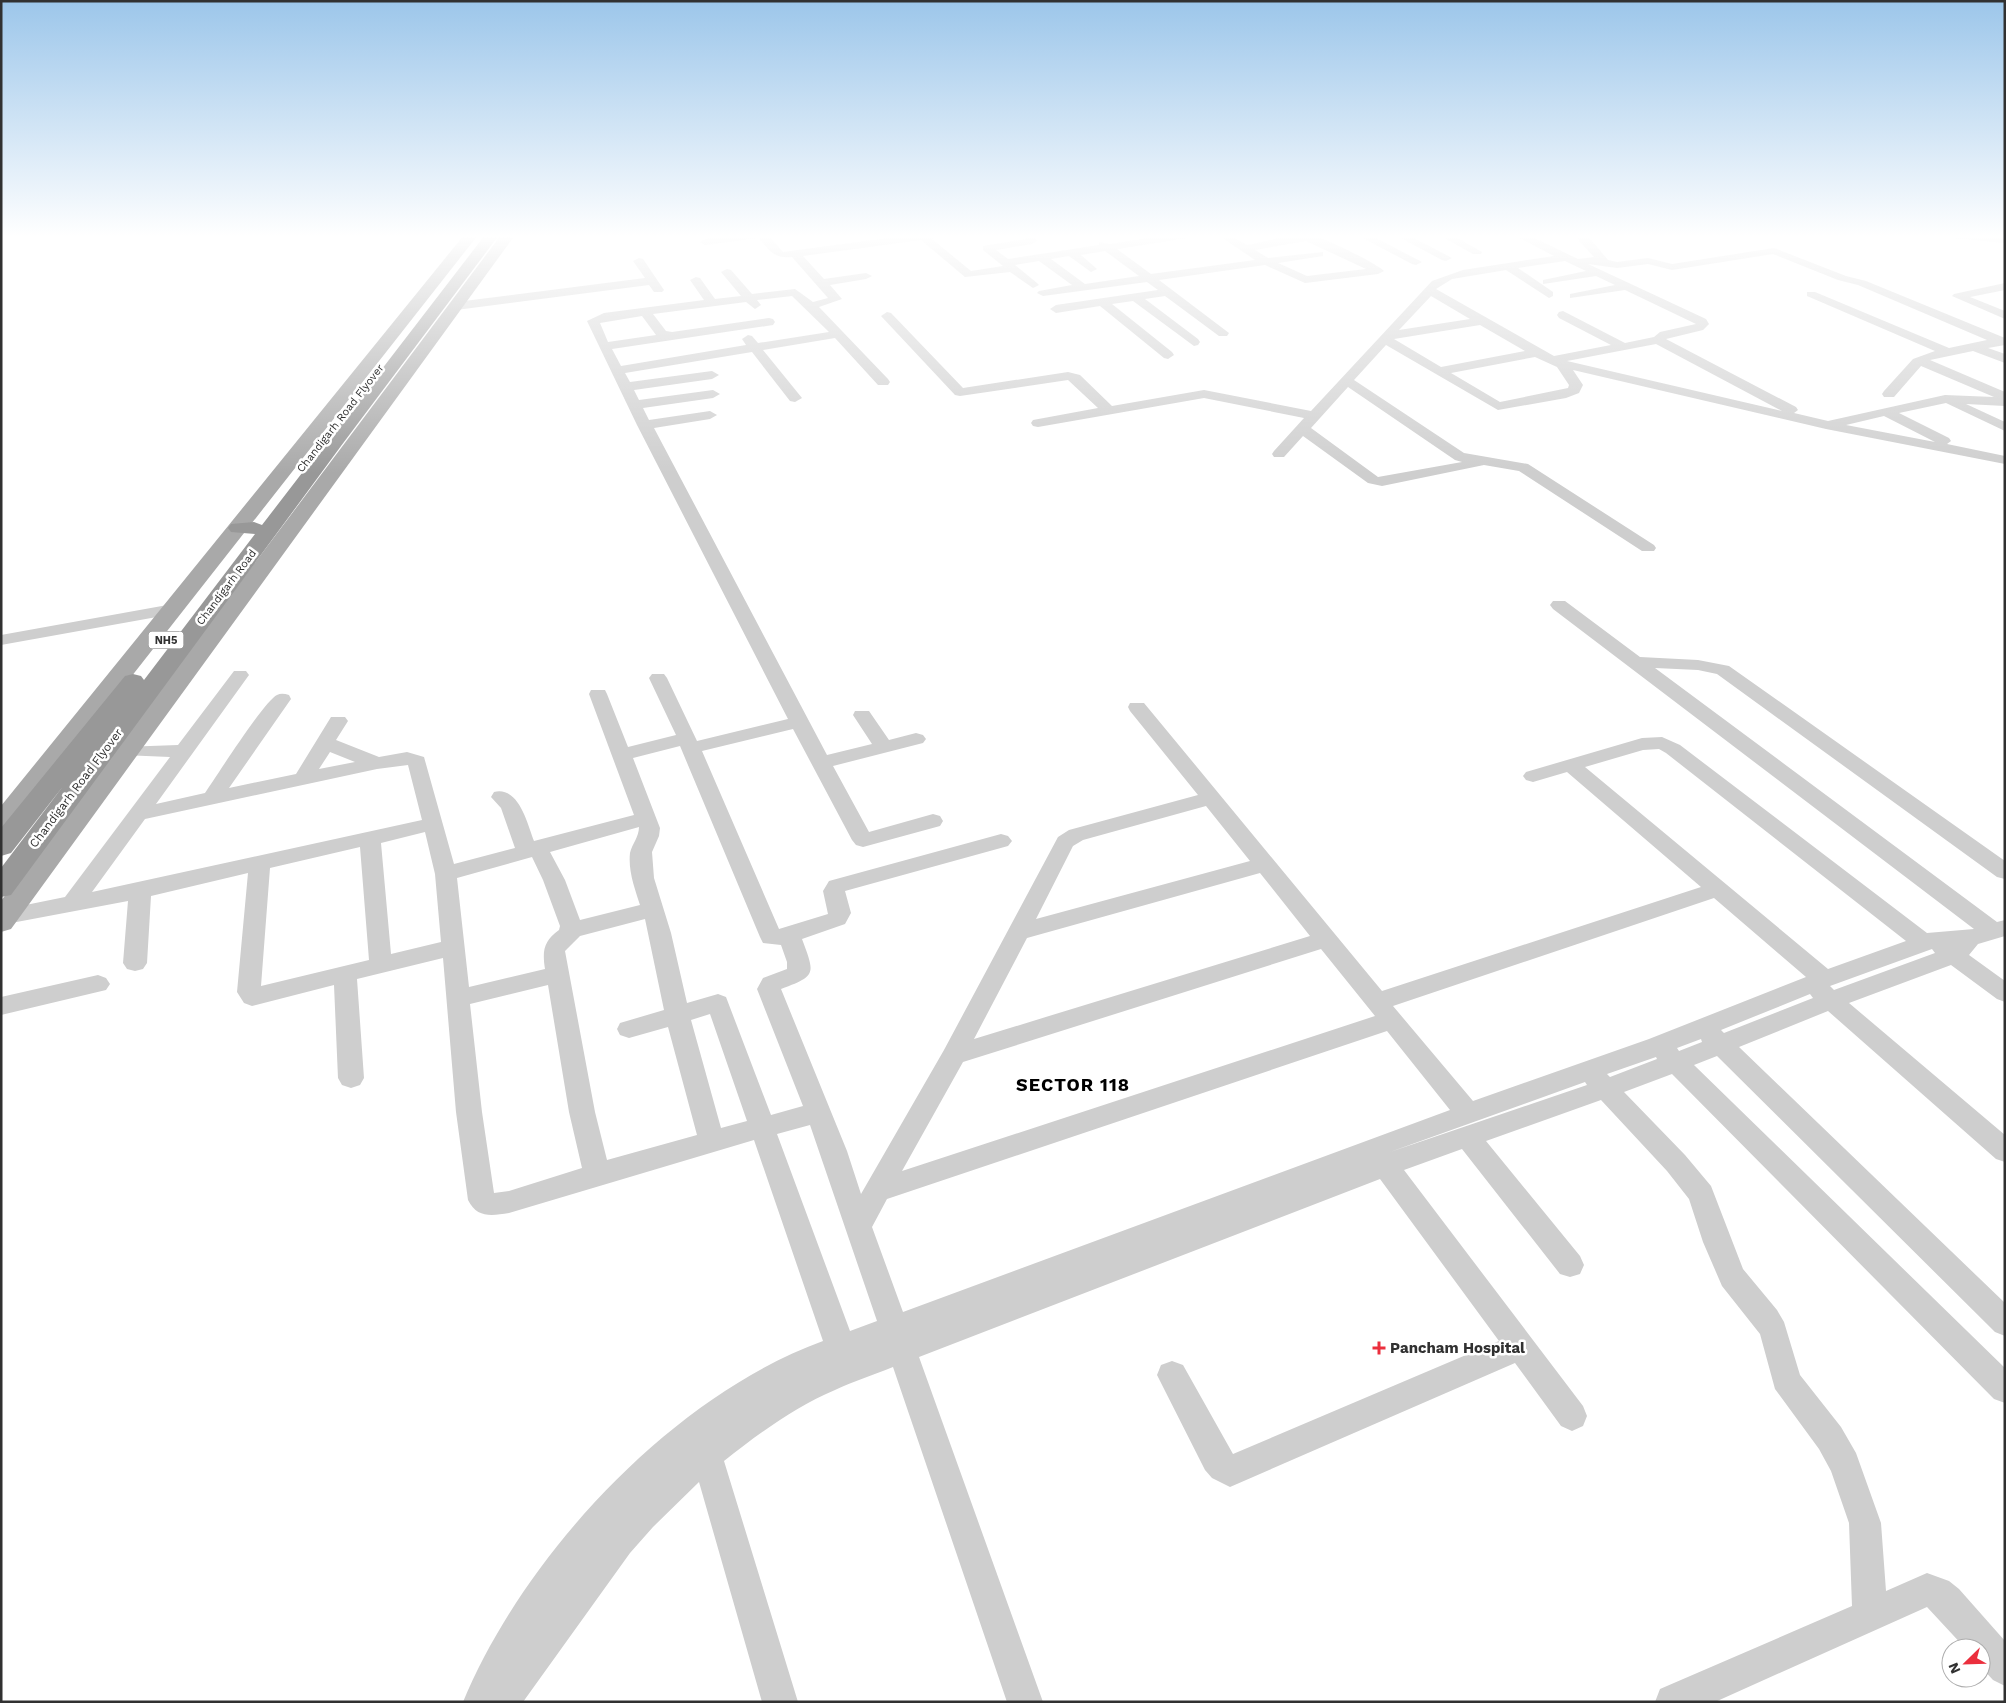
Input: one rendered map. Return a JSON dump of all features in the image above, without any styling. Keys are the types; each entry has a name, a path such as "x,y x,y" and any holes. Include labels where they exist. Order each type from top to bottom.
{"highway":[{"name":"Chandigarh Road Flyover","path":"252,523 419,314"},
{"name":"Chandigarh Road Flyover","path":"312,482 434,314"},
{"name":"Chandigarh Road","path":"145,696 312,482"},
{"name":"NH5","path":"68,756 252,523"},
{"path":"145,696 176,687"},
{"name":"Chandigarh Road Flyover","path":"1,888 145,696"},
{"name":"Chandigarh Road Flyover","path":"1,848 68,756"}],"main road":[{"path":"1,824 68,756 172,609 252,523 411,314"},
{"path":"4,919 176,687 312,482 449,314"}],"street":[{"path":"627,314 595,319 597,332 820,763 880,873"},
{"path":"647,314 662,334 666,335"},
{"path":"763,314 785,342"},
{"path":"819,314 882,382"},
{"path":"1118,314 1168,355"},
{"path":"1158,314 1194,342"},
{"path":"1198,314 1224,333"},
{"path":"1279,454 1406,314"},
{"path":"1471,314 1537,353 1557,362 1819,424 2005,460"},
{"path":"1684,314 1703,324 1699,327 1664,335 1664,343 1718,401"},
{"path":"1858,314 1947,352"},
{"path":"1939,314 2003,341"},
{"path":"1563,315 1622,346"},
{"path":"887,316 960,392 1068,376 1075,378 1109,411"},
{"path":"1385,337 1482,321"},
{"path":"608,352 666,335 769,322"},
{"path":"738,327 795,398"},
{"path":"618,370 838,334"},
{"path":"1385,337 1492,404 1502,406 1566,394 1574,390 1576,385 1557,362"},
{"path":"1889,394 1921,360 1947,352 2003,341"},
{"path":"1557,362 1622,346 1664,343 1819,424 1945,399 2005,402"},
{"path":"608,352 688,346"},
{"path":"1975,347 2005,359"},
{"path":"1438,371 1537,353"},
{"path":"1921,360 2005,397"},
{"path":"625,387 712,375"},
{"path":"1346,380 1460,458 1481,462 1512,464 1536,474 1648,548"},
{"path":"635,405 713,394"},
{"path":"1038,423 1204,394 1313,416"},
{"path":"1945,399 2005,427"},
{"path":"1886,412 1972,454"},
{"path":"644,425 710,414"},
{"path":"1302,428 1373,480 1382,482 1481,462"},
{"path":"1558,605 1635,662 1963,939 2005,993"},
{"path":"1,640 172,609"},
{"path":"1635,662 1698,664 1723,670 2005,872"},
{"path":"71,905 240,675"},
{"path":"658,678 689,743 769,935 777,938 837,919 840,913 835,888 880,873 1001,841"},
{"path":"598,694 650,828 649,836 641,852 640,862 660,933 678,1015 712,1141"},
{"path":"212,798 267,717 282,699"},
{"path":"1137,707 1385,1011 1570,1265"},
{"path":"862,715 884,747"},
{"path":"304,778 338,721"},
{"path":"622,755 799,722"},
{"path":"820,763 916,739"},
{"path":"1533,776 1642,744 1656,742 1667,745 1963,939"},
{"path":"325,743 377,763"},
{"path":"129,751 185,751"},
{"path":"138,814 377,763 407,758 417,761 446,874 469,1112 485,1203 489,1206 509,1202 597,1174 819,1112"},
{"path":"1571,764 1718,889 1822,988 2005,1151"},
{"path":"501,797 510,806 532,848 554,880 571,930"},
{"path":"858,1226 954,1055 1061,848 1070,838 1212,798"},
{"path":"446,874 532,848 646,818"},
{"path":"863,840 933,820"},
{"path":"4,919 140,892 432,824"},
{"path":"370,838 381,966"},
{"path":"260,864 250,995 261,996 453,947"},
{"path":"1018,932 1265,864"},
{"path":"877,1191 1385,1011 1718,889"},
{"path":"135,963 140,892"},
{"path":"597,1174 582,1112 554,947 571,930 652,910"},
{"path":"789,935 799,962 798,974 770,984 769,989 834,1151 858,1226 1026,1702"},
{"path":"954,1055 1326,938"},
{"path":"481,1702 506,1653 553,1578 624,1494 702,1441 755,1418 786,1398 899,1340 1086,1278 1379,1157 1667,1054 1822,988 1963,939"},
{"path":"459,998 558,974"},
{"path":"345,975 351,1078"},
{"path":"1,1006 98,984"},
{"path":"629,1029 718,1003 841,1349"},
{"path":"1712,1036 2005,1323"},
{"path":"1667,1054 2005,1389"},
{"path":"1596,1080 1676,1163 1701,1194 1717,1242 1732,1277 1767,1319 1774,1331 1786,1378 1791,1388 1830,1438 1845,1464 1865,1523 1868,1553 1869,1615"},
{"path":"1379,1157 1572,1416"},
{"path":"504,1702 582,1590 640,1516 738,1399 820,1356 841,1349 899,1340"},
{"path":"1172,1375 1216,1459 1223,1467 1230,1471 1519,1347"},
{"path":"702,1441 780,1702"},
{"path":"1673,1702 1921,1591 1933,1590 1947,1601 2005,1668"}],"place":[{"name":"Pancham Hospital","path":"1379,1348"}],"district":[{"name":"SECTOR 118","path":"1073,1085"}]}
